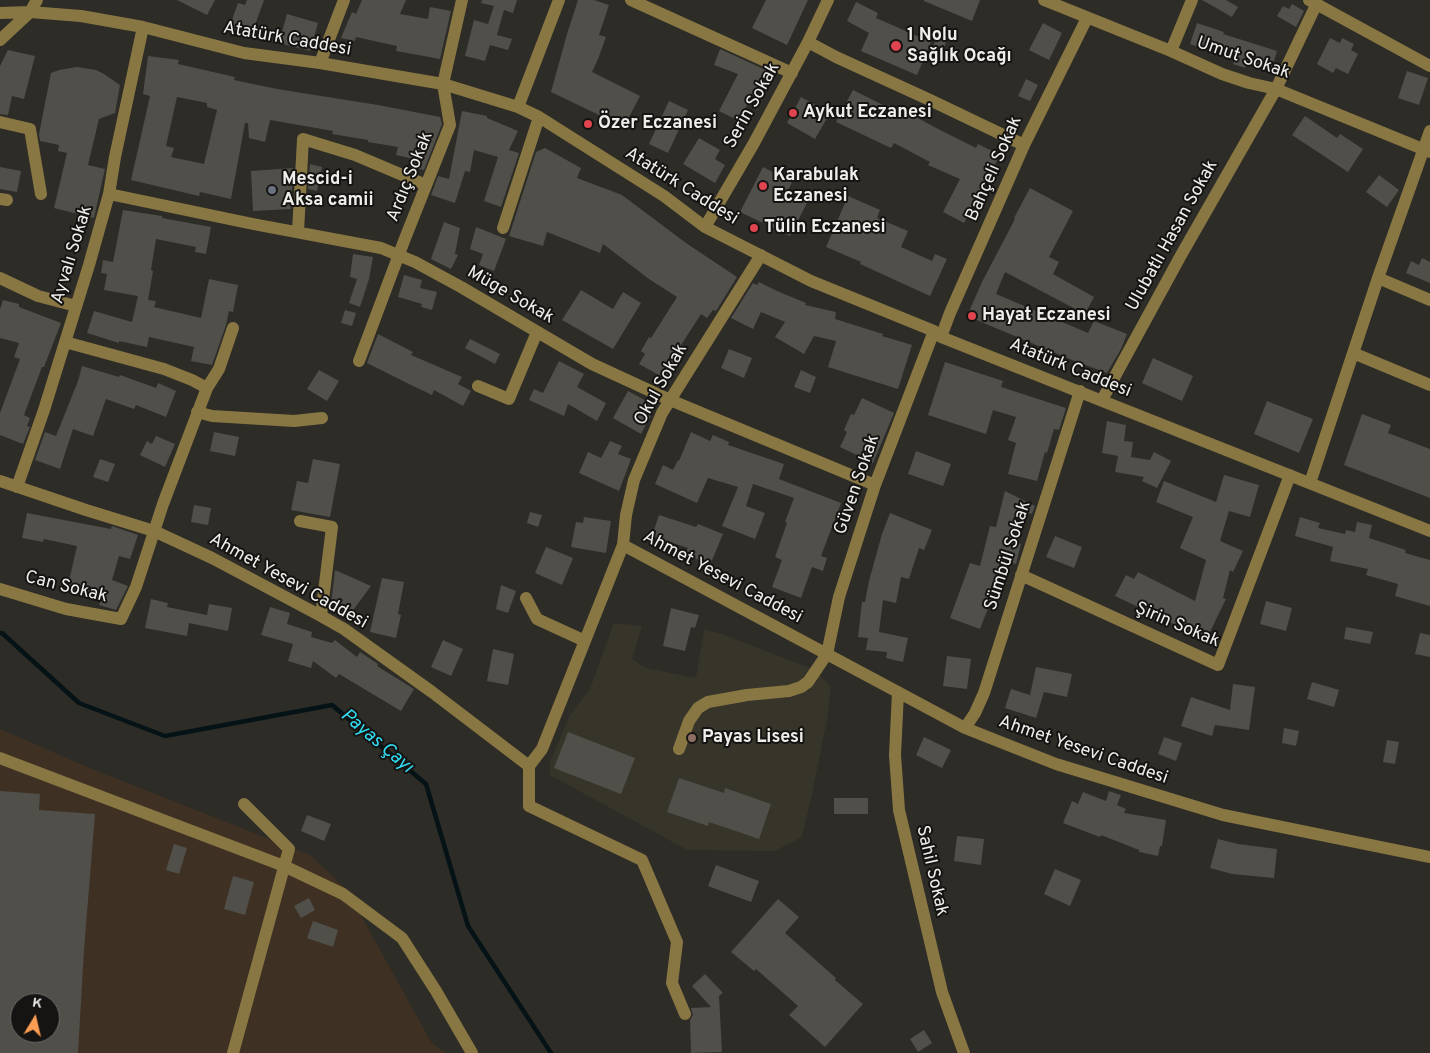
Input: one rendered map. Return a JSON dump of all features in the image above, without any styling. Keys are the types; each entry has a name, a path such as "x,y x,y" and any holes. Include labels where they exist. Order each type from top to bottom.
{"street":[{"path":"0,40 30,12 37,0"},
{"path":"320,63 344,0"},
{"name":"Ardıç Sokak","path":"359,361 450,125 443,84 462,0"},
{"path":"518,107 559,0"},
{"path":"632,0 792,73"},
{"name":"Serin Sokak","path":"705,227 792,73 828,0"},
{"name":"Umut Sokak","path":"1044,0 1231,77 1276,89 1427,150"},
{"path":"1170,51 1192,0"},
{"path":"1313,2 1430,66"},
{"name":"Ulubatlı Hasan Sokak","path":"1102,400 1180,257 1276,89 1313,2"},
{"name":"Atatürk Caddesi","path":"0,13 30,12 81,16 143,27 244,53 320,63 443,84 518,107 539,117 664,196 705,227 812,281 1290,476 1430,530"},
{"name":"Bahçeli Sokak","path":"938,334 950,313 1024,145 1087,18"},
{"name":"Ayvalı Sokak","path":"17,487 44,410 109,194 143,27"},
{"path":"808,42 860,69 1024,145"},
{"path":"503,228 539,117"},
{"path":"0,122 30,129 41,194"},
{"path":"1310,483 1378,278 1427,150 1430,132"},
{"path":"298,232 303,139 355,155 426,185"},
{"name":"Müge Sokak","path":"109,194 380,248 399,255 461,287 592,364 670,400 875,485"},
{"name":"Okul Sokak","path":"623,545 626,515 634,480 662,413 761,254"},
{"path":"0,278 38,296 76,306"},
{"path":"1378,278 1430,300"},
{"path":"154,532 196,412 207,388 219,369 233,328"},
{"path":"478,386 509,398 536,332"},
{"name":"Güven Sokak","path":"679,749 689,721 698,708 708,702 747,695 789,691 801,687 808,682 826,654 839,597 875,485 938,334"},
{"path":"65,342 164,369 207,388"},
{"path":"1353,353 1430,385"},
{"name":"Sümbül Sokak","path":"965,728 975,713 984,693 1080,391"},
{"path":"196,412 212,416 294,421 322,418"},
{"name":"Şirin Sokak","path":"1021,575 1218,665 1290,476"},
{"name":"Ahmet Yesevi Caddesi","path":"0,481 154,532 212,558 321,616 344,629 432,692 528,766 542,749 623,545 965,728 1056,764 1223,815 1430,857"},
{"path":"300,521 332,527 321,616"},
{"name":"Can Sokak","path":"0,589 66,609 121,619 136,586 154,532"},
{"path":"526,598 537,620 585,642"},
{"name":"Sahil Sokak","path":"898,692 895,755 899,810 942,992 964,1053"},
{"path":"0,758 284,866 343,894 402,938 472,1053"},
{"path":"528,766 529,806 642,860 677,942 672,983 685,1014"},
{"path":"233,1053 289,849 244,804"}],"shaded area":[{"name":"Payas Lisesi","path":"614,623 642,626 632,659 645,668 696,678 704,630 719,633 815,670 831,687 827,720 802,837 775,851 687,850 550,775 550,762 570,715 590,689"},
{"path":"0,729 92,769 310,855 347,890 431,1042 446,1053 0,1053"}],"building":[{"path":"177,0 215,0 207,15"},
{"path":"247,0 264,0 251,36 229,28 238,3 245,5"},
{"path":"362,0 406,0 400,14 428,19 430,7 451,11 440,59 396,51 397,46 356,37 355,41 341,38 352,12 356,14"},
{"path":"482,0 517,0 513,13 504,10 497,35 512,39 508,50 490,45 485,61 465,56 474,20 488,24 494,6 481,3"},
{"path":"578,0 594,0 609,5 599,35 606,37 592,72 640,96 624,127 551,92"},
{"path":"766,0 808,0 787,45 752,28"},
{"path":"924,0 980,0 972,21"},
{"path":"1202,0 1226,0 1238,7 1232,17"},
{"name":"1 Nolu Sağlık Ocağı","path":"856,2 878,13 876,18 931,42 917,75 861,51 869,33 847,21"},
{"path":"1292,4 1304,11 1296,27 1277,16 1283,6 1289,9"},
{"path":"287,14 318,23 310,51 279,43"},
{"path":"1043,23 1062,33 1049,60 1029,50"},
{"path":"1197,23 1224,32 1223,34 1277,51 1272,68 1247,61 1245,68 1233,64 1235,59 1190,44"},
{"path":"1330,38 1340,43 1342,38 1354,44 1351,50 1358,54 1348,74 1336,68 1333,73 1317,64"},
{"path":"936,39 946,42 941,56 931,52"},
{"path":"720,49 768,71 756,96 752,95 739,121 719,111 738,74 714,65"},
{"path":"8,50 35,56 24,99 12,96 8,115 0,114 0,66"},
{"path":"148,56 179,60 178,64 235,77 234,80 277,89 440,117 442,124 424,170 413,168 414,159 396,155 398,147 332,134 333,131 270,120 265,142 249,138 248,123 245,123 231,199 200,192 199,196 131,180 150,96 143,94","holes":["177,97 207,103 207,107 217,110 204,164 171,157 174,148 166,146"]},
{"path":"77,67 96,70 120,85 115,113 99,119 88,165 105,169 94,218 54,208 67,153 58,151 59,145 40,141 39,134 51,73"},
{"path":"1407,71 1428,78 1419,105 1398,98"},
{"path":"1026,79 1038,85 1030,101 1018,96"},
{"path":"853,90 915,119 916,117 976,148 978,144 1000,155 964,223 943,212 960,179 928,165 930,162 894,143 891,148 836,122"},
{"path":"801,97 830,113 815,139 787,123"},
{"path":"669,101 688,110 668,153 649,144"},
{"path":"462,111 487,116 487,118 518,131 509,150 519,153 501,207 484,201 498,157 474,150 470,172 465,171 455,203 431,195 438,176 449,179"},
{"path":"1305,116 1337,138 1340,134 1363,149 1348,172 1292,135"},
{"path":"699,138 720,150 715,159 725,165 715,183 683,164"},
{"path":"545,148 581,168 577,178 622,195 686,243 737,277 716,311 713,310 707,318 701,314 676,353 680,355 666,379 639,364 645,354 641,351 677,297 649,279 603,244 600,253 547,232 543,246 509,236 536,152"},
{"path":"310,164 322,167 317,191 308,189"},
{"path":"0,167 21,171 17,192 0,189"},
{"path":"763,167 792,182 787,193 807,203 790,236 740,212"},
{"name":"Mescid-i Aksa camii","path":"293,168 291,209 253,211 251,171"},
{"path":"1379,175 1399,190 1387,207 1366,192"},
{"path":"1030,188 1073,211 1049,257 1059,262 1053,274 1094,297 1085,314 1005,272 996,294 1088,333 1094,321 1127,334 1121,349 1107,373 967,316 982,282"},
{"path":"848,196 880,210 877,218 908,231 901,247 932,261 935,254 947,259 930,296 826,247"},
{"path":"123,210 162,216 162,218 211,227 206,254 195,252 196,247 156,239 148,300 156,301 154,307 201,318 209,279 238,285 233,312 229,311 212,365 191,361 194,347 149,337 147,347 119,341 119,343 87,333 94,311 132,322 138,296 104,290 107,274 101,273 103,260 113,262"},
{"path":"444,222 460,228 455,254 458,255 451,269 431,259"},
{"path":"476,227 506,239 494,271 479,265 483,254 470,249"},
{"path":"353,254 373,257 369,279 360,307 349,303 357,279 350,277"},
{"path":"1422,258 1430,262 1430,283 1406,273 1411,261 1419,265"},
{"path":"404,275 422,280 420,288 437,292 432,310 421,307 422,304 398,297"},
{"path":"759,282 806,303 805,305 836,312 835,319 912,345 898,389 828,367 836,341 814,336 804,354 775,337 785,322 761,312 753,329 731,318 753,283 757,285"},
{"path":"581,290 613,309 623,292 641,303 613,349 562,320"},
{"path":"3,300 19,304 19,307 61,323 24,415 30,418 27,426 30,427 23,444 0,435 0,413 20,359 14,357 19,343 0,338 0,309"},
{"path":"345,310 356,313 352,326 341,323"},
{"path":"378,334 413,352 411,355 462,377 458,384 471,391 463,406 434,390 432,395 367,363"},
{"path":"470,339 500,354 495,364 465,348"},
{"path":"729,349 752,358 744,378 721,368"},
{"path":"1153,358 1193,376 1182,401 1142,383"},
{"path":"559,361 584,374 577,387 606,403 597,421 568,404 564,416 529,400 534,389 543,393"},
{"path":"945,362 1003,381 1001,387 1066,408 1059,430 1054,429 1037,481 1008,474 1016,443 1008,440 1016,417 993,410 986,434 928,415"},
{"path":"82,366 119,377 120,375 156,388 158,383 176,391 166,417 136,405 134,409 106,399 93,436 73,429 60,469 35,460 45,432 56,436"},
{"path":"319,370 339,381 327,401 307,389"},
{"path":"801,370 816,377 810,393 794,387"},
{"path":"628,391 656,406 641,434 613,418"},
{"path":"862,398 894,413 873,463 840,447 847,432 844,430 851,414 854,415"},
{"path":"1267,401 1313,419 1299,453 1254,434"},
{"path":"1362,414 1391,425 1388,433 1430,449 1430,498 1344,465"},
{"path":"1107,421 1126,425 1124,441 1133,442 1131,457 1150,460 1154,452 1171,461 1157,488 1142,481 1144,477 1115,472 1118,456 1102,453"},
{"path":"214,432 239,437 235,456 210,451"},
{"path":"691,432 710,441 713,435 729,442 728,445 784,464 779,479 841,503 821,556 827,558 823,571 812,567 801,598 772,587 782,560 775,557 794,498 753,484 746,506 765,513 755,539 722,526 738,487 708,478 697,503 655,484 663,465 673,470 679,461"},
{"path":"156,436 175,444 165,467 140,455 147,441 152,444"},
{"path":"610,441 622,446 618,454 631,459 619,491 579,473 588,452 601,458"},
{"path":"916,451 951,464 943,486 908,474"},
{"path":"100,459 115,464 108,482 93,477"},
{"path":"313,459 340,464 330,517 291,510 297,481 308,483"},
{"path":"1224,475 1259,485 1250,517 1229,511 1220,541 1243,551 1233,572 1230,570 1223,598 1226,599 1205,642 1181,630 1182,628 1115,596 1126,575 1134,579 1138,572 1195,601 1206,560 1180,548 1193,517 1156,502 1164,481 1216,502"},
{"path":"1005,491 1035,506 1032,514 1018,510 1011,541 1021,544 1016,564 1005,561 995,594 980,629 950,618 970,563 980,566 990,526 996,527"},
{"path":"194,505 211,508 208,525 191,522"},
{"path":"530,512 542,515 538,527 527,523"},
{"path":"27,513 111,529 112,526 138,535 130,559 119,556 112,580 128,586 116,610 99,605 101,600 73,594 74,591 67,590 77,546 44,539 43,542 22,538"},
{"path":"890,513 932,530 924,550 919,548 909,579 901,577 896,603 883,600 879,632 908,638 903,662 886,658 887,652 866,650 868,638 858,637 862,602 865,602 882,534"},
{"path":"659,515 696,527 698,524 723,534 710,565 685,554 688,548 652,536"},
{"path":"584,517 611,521 606,553 571,547 576,522 583,523"},
{"path":"1300,517 1320,523 1318,528 1345,534 1346,530 1355,532 1357,522 1372,525 1369,538 1406,550 1405,553 1430,560 1430,606 1395,596 1398,584 1366,575 1368,569 1330,561 1333,547 1295,536"},
{"path":"1055,536 1082,547 1074,568 1046,557"},
{"path":"546,547 573,558 562,585 535,573"},
{"path":"335,570 371,586 348,617 331,604"},
{"path":"382,578 404,582 398,614 401,615 396,638 370,632"},
{"path":"501,585 516,591 508,613 496,609"},
{"path":"151,599 168,603 167,607 207,615 209,604 232,608 228,631 189,623 187,636 145,628"},
{"path":"1266,601 1292,608 1286,631 1260,624"},
{"path":"270,607 290,613 287,624 312,632 311,637 332,643 335,640 357,657 360,652 378,664 377,666 414,689 401,711 339,674 336,678 313,661 311,668 288,661 293,644 261,635"},
{"path":"671,608 699,615 695,628 691,627 685,651 663,646"},
{"path":"1346,627 1373,632 1370,644 1344,639"},
{"path":"1420,633 1430,635 1430,657 1415,654"},
{"path":"443,640 463,649 451,676 431,667"},
{"path":"493,649 514,654 508,685 487,681"},
{"path":"947,656 971,659 967,689 943,686"},
{"path":"1036,667 1072,674 1067,697 1044,692 1036,718 1005,708 1011,689 1030,695"},
{"path":"1312,682 1339,690 1334,707 1307,699"},
{"path":"1233,684 1255,687 1249,730 1215,725 1212,736 1181,726 1191,697 1230,710"},
{"path":"1284,728 1299,731 1296,746 1282,743"},
{"path":"568,732 635,758 621,794 554,768"},
{"path":"924,737 951,750 942,768 916,755"},
{"path":"1164,737 1182,743 1176,761 1158,754"},
{"path":"1387,740 1399,742 1395,764 1383,762"},
{"path":"679,778 724,793 725,788 771,804 759,839 709,822 708,826 667,812"},
{"path":"0,791 40,794 39,810 95,814 78,1053 0,1053"},
{"path":"1109,791 1121,795 1117,805 1126,809 1124,813 1166,820 1162,846 1160,846 1158,856 1139,852 1139,850 1101,835 1100,837 1063,823 1072,801 1078,804 1083,792 1106,801"},
{"path":"834,798 868,798 868,814 834,814"},
{"path":"307,815 331,824 324,841 301,831"},
{"path":"957,836 984,839 981,865 954,861"},
{"path":"1218,839 1238,844 1277,849 1274,878 1232,874 1210,868"},
{"path":"174,844 187,848 179,874 166,870"},
{"path":"716,865 759,881 751,902 708,886"},
{"path":"1055,869 1081,880 1070,906 1044,894"},
{"path":"233,876 254,882 245,915 224,909"},
{"path":"309,898 315,910 301,918 294,906"},
{"path":"778,899 799,917 785,933 863,1004 825,1047 789,1015 798,1006 756,969 754,971 731,952"},
{"path":"313,921 338,930 333,947 307,938"},
{"path":"705,974 723,993 719,996 722,1052 691,1053 690,1020 693,1015 691,1008 711,1007 692,986"},
{"path":"924,1030 932,1043 918,1052 910,1039"}],"waterway":[{"name":"Payas Çayı","path":"0,633 79,703 165,736 332,705 426,784 468,926 551,1053"}],"place":[{"name":"1 Nolu Sağlık Ocağı","path":"896,46"},
{"name":"Aykut Eczanesi","path":"793,113"},
{"name":"Özer Eczanesi","path":"588,124"},
{"name":"Karabulak Eczanesi","path":"763,186"},
{"name":"Mescid-i Aksa camii","path":"272,190"},
{"name":"Tülin Eczanesi","path":"754,228"},
{"name":"Hayat Eczanesi","path":"972,316"},
{"name":"Payas Lisesi","path":"692,738"}]}
